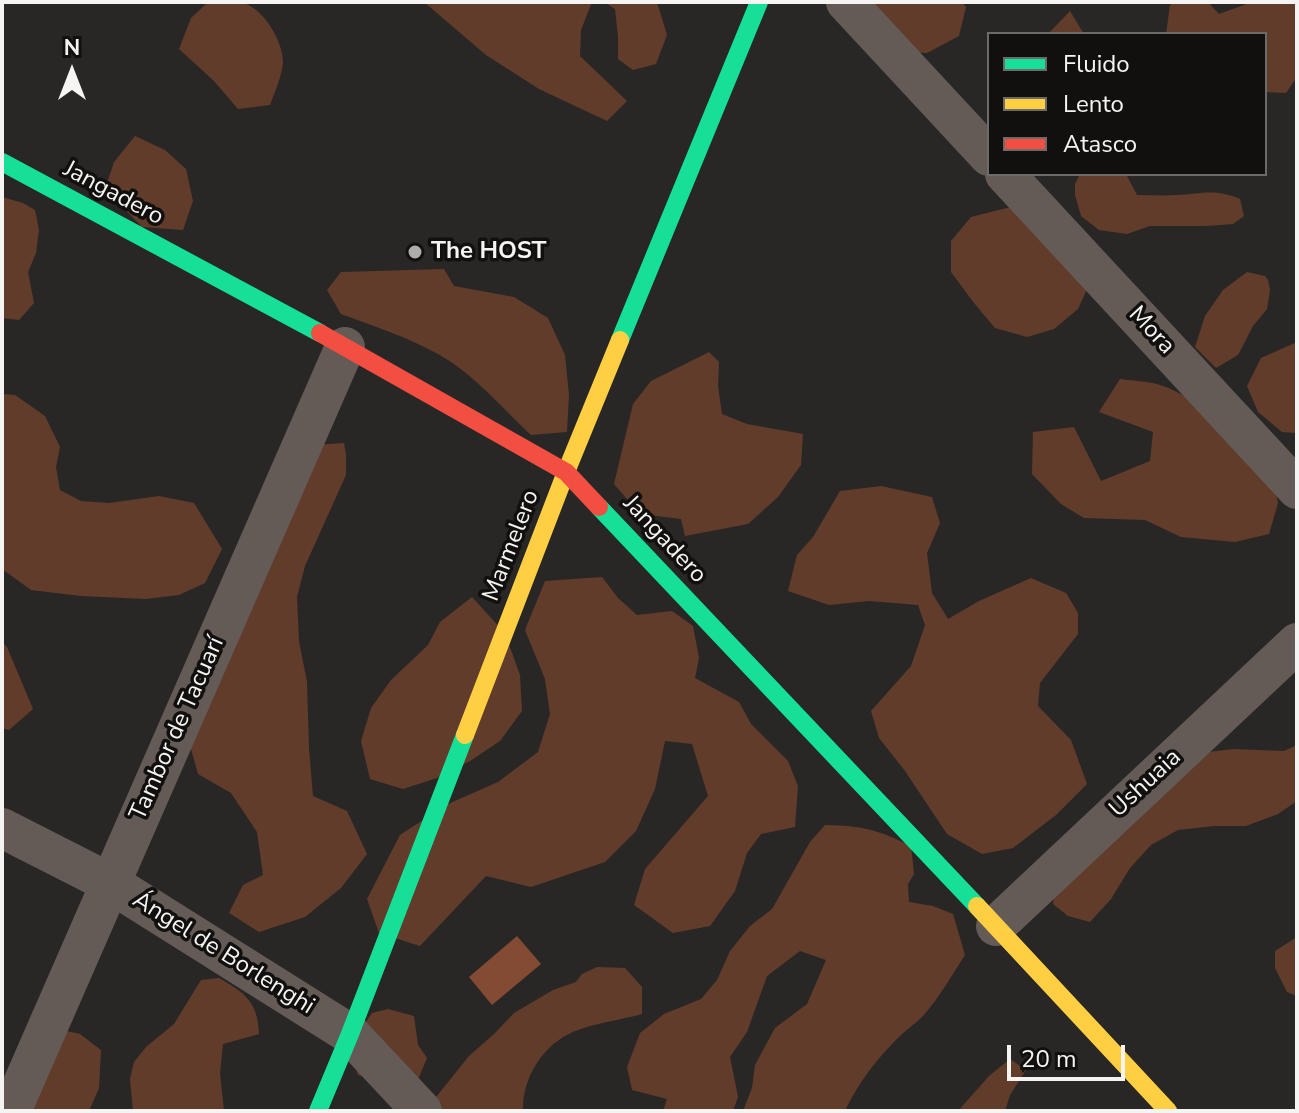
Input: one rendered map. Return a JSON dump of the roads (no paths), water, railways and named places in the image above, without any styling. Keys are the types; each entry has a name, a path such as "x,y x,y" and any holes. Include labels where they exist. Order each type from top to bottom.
{"main road":[{"name":"Marmelero","path":"318,1111 566,472 759,2"},
{"name":"Jangadero","path":"2,162 345,347 566,472 1168,1111"}],"street":[{"path":"846,2 987,154"},
{"name":"Mora","path":"1007,176 1297,489"},
{"name":"Tambor de Tacuarí","path":"11,1111 345,347"},
{"name":"Ushuaia","path":"996,926 1297,643"},
{"name":"Ángel de Borlenghi","path":"2,828 110,883 350,1034 422,1111"}],"place":[{"name":"The HOST","path":"415,252"}]}
